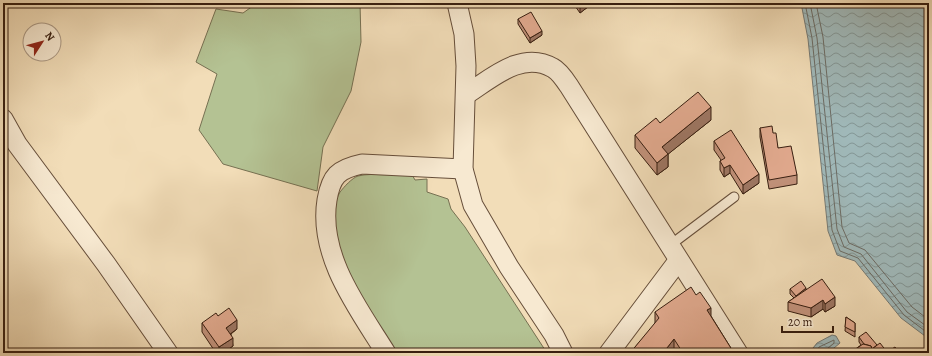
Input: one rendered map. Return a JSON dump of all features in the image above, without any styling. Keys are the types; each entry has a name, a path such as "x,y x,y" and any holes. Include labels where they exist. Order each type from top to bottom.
{"street":[{"path":"457,3 464,34 467,94 463,169 473,205 509,267 554,335 563,353"},
{"path":"467,94 521,62 540,62 554,68 569,86 673,253 738,353"},
{"path":"3,119 17,144 106,264 168,353"},
{"path":"386,353 347,291 330,246 325,214 330,188 336,176 346,167 362,164 463,169"},
{"path":"609,353 673,253"}],"lane":[{"path":"673,253 734,197"}],"green space":[{"path":"257,3 360,3 361,42 351,91 323,147 317,191 223,164 199,130 217,74 196,62 216,9 243,13"},
{"path":"410,171 415,180 427,179 427,192 448,199 451,209 465,227 547,353 393,353 355,289 339,254 334,237 331,213 340,192 356,177 364,175 396,174"}],"water":[{"path":"801,3 929,3 929,339 901,318 855,261 837,255 828,231 808,39"},
{"path":"832,335 836,336 840,343 828,353 814,353 813,348 817,343"}],"building":[{"path":"576,3 587,3 580,8"},
{"path":"531,12 542,31 530,38 518,19"},
{"path":"698,92 711,107 662,147 668,154 657,163 635,135 656,118 660,123"},
{"path":"772,126 773,133 776,133 778,148 791,146 797,175 769,180 760,128"},
{"path":"731,130 759,174 743,185 730,165 724,168 720,161 725,158 714,141"},
{"path":"822,279 835,297 825,304 823,300 811,308 788,302"},
{"path":"801,281 806,288 796,296 790,289"},
{"path":"691,287 696,295 700,292 711,308 707,310 734,353 683,353 674,339 663,353 630,353 659,318 655,312"},
{"path":"229,308 237,320 226,328 233,338 219,347 202,323 216,313 218,316"},
{"path":"846,317 855,323 855,332 845,327"},
{"path":"866,332 877,345 872,349 871,346 864,344 859,337"},
{"path":"880,343 887,352 895,347 900,353 850,353 863,344 871,346 872,349"}]}
